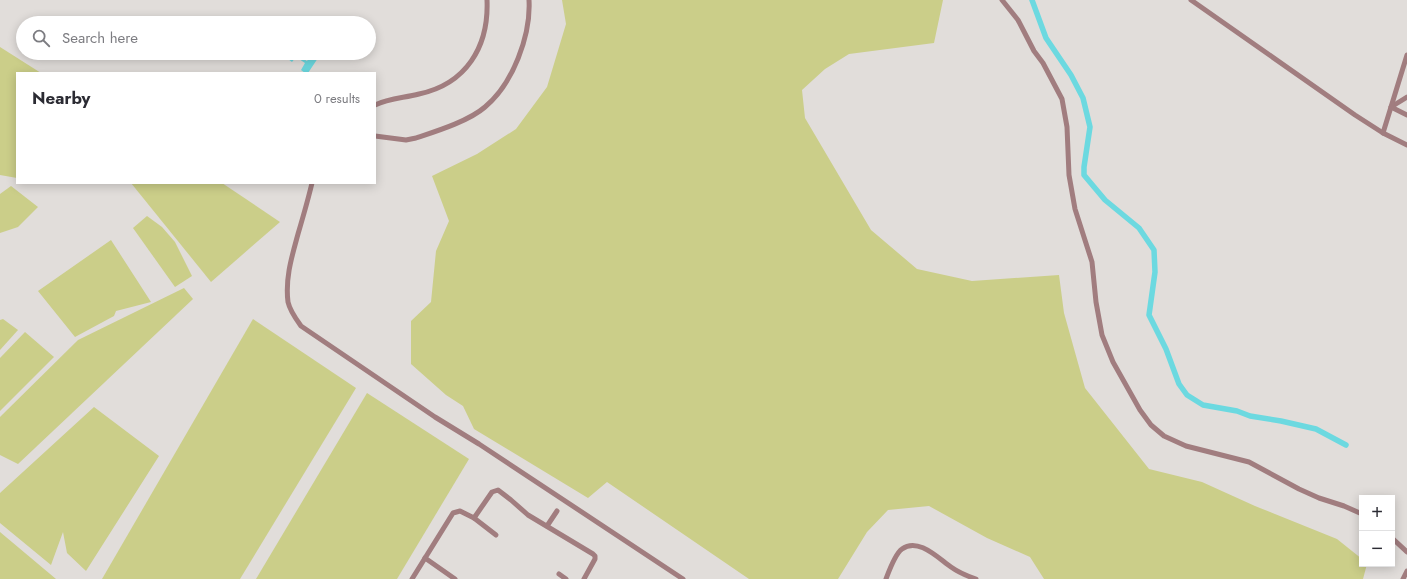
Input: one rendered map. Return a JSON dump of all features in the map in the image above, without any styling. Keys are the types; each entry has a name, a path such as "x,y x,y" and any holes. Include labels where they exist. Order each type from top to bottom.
{"street":[{"path":"376,105 389,99 438,89 462,73 476,55 481,44 486,27 487,0"},
{"path":"376,136 406,140 416,138 472,116 485,107 506,82 516,66 530,10 529,0"},
{"path":"1002,0 1018,20 1062,99 1068,127 1068,175 1075,209 1092,262 1096,302 1102,335 1114,362 1140,410 1151,425 1164,436 1186,446 1249,462 1319,498 1359,513"},
{"path":"1191,0 1383,133 1407,145"},
{"path":"1383,133 1404,72 1407,55"},
{"path":"1391,107 1407,97"},
{"path":"1391,107 1407,115"},
{"path":"312,184 290,266 288,283 288,302 292,313 301,326 435,417 479,444 683,579"},
{"path":"474,518 492,492 498,490 528,515 595,556 589,572 584,579"},
{"path":"412,579 453,513 460,511 474,518 496,535"},
{"path":"547,526 557,511"},
{"path":"1395,541 1407,552"},
{"path":"886,579 900,551 905,547 915,546 929,551 957,571 976,579"},
{"path":"425,558 455,579"},
{"path":"1403,579 1407,571"},
{"path":"559,574 566,579"}],"green space":[{"path":"562,0 943,0 934,43 849,54 825,69 802,90 805,118 871,230 917,269 972,281 1059,275 1064,313 1085,388 1149,469 1202,482 1255,506 1337,539 1359,557 1359,567 1366,567 1363,579 1044,579 1030,557 987,538 929,506 888,510 867,532 838,579 749,579 607,482 588,498 474,429 463,406 446,395 411,364 411,321 431,302 436,251 449,221 432,176 477,154 516,129 547,87 566,24"},
{"path":"0,47 16,57 16,60 20,60 39,72 16,72 16,178 0,175"},
{"path":"132,184 223,184 280,222 211,282"},
{"path":"11,186 38,207 18,227 0,233 0,194"},
{"path":"147,216 162,227 175,242 192,276 175,287 133,228"},
{"path":"111,240 151,302 116,311 114,316 75,337 38,291"},
{"path":"184,288 193,299 18,464 0,455 0,417 78,340"},
{"path":"3,319 18,330 0,350 0,320"},
{"path":"253,319 356,388 240,579 102,579"},
{"path":"25,332 54,357 0,411 0,358"},
{"path":"367,393 469,459 397,579 256,579"},
{"path":"94,407 159,456 86,571 67,553 63,532 51,565 0,523 0,493"},
{"path":"0,532 56,579 0,579"}],"water":[{"path":"300,60 317,60 309,72 304,72 301,70 305,63"}],"waterway":[{"path":"1032,0 1046,38 1071,75 1083,98 1090,127 1084,175 1105,200 1139,228 1154,250 1155,272 1149,315 1166,349 1179,384 1187,395 1203,405 1316,429 1346,445"}]}
